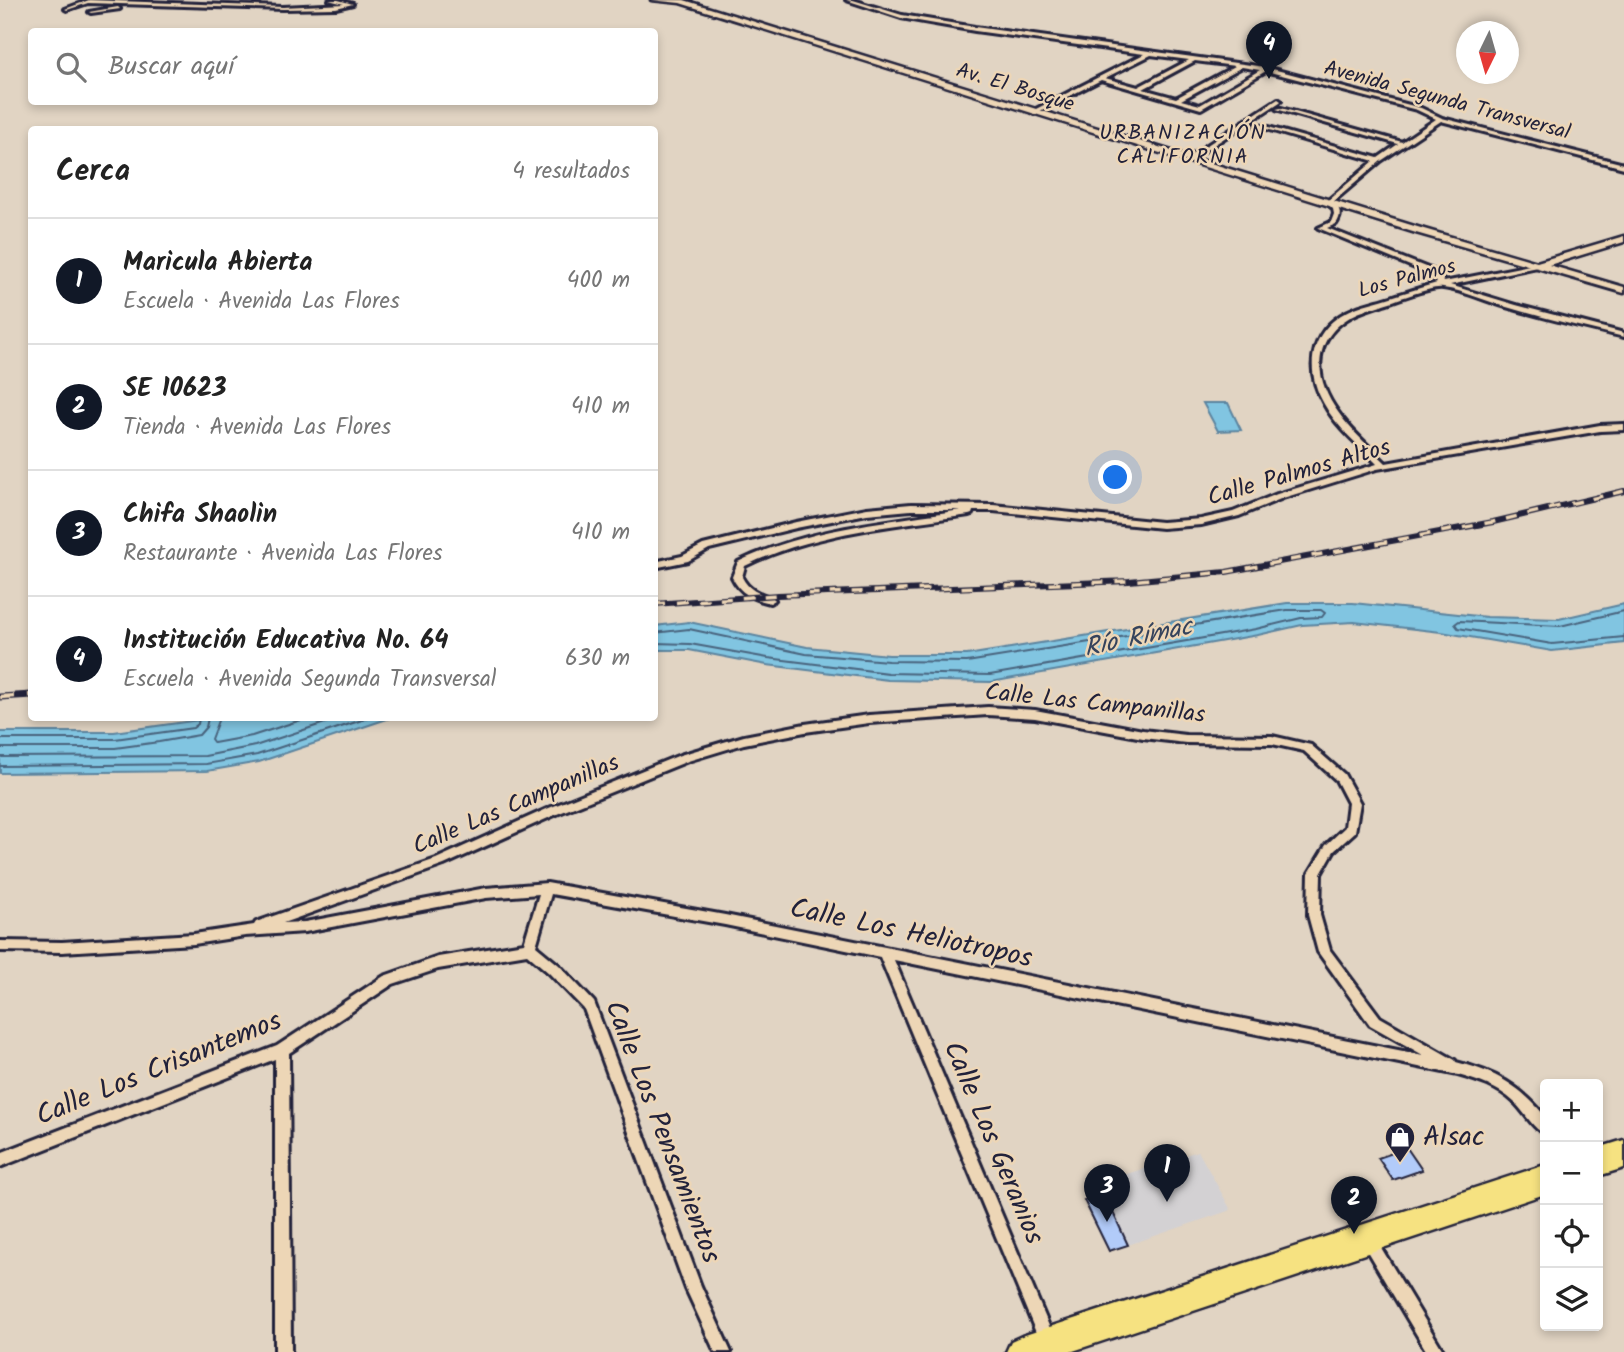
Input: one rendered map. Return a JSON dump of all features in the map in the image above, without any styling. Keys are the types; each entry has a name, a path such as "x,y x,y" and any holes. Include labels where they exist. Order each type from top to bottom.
{"highway":[{"path":"1603,1160 1624,1154"},
{"path":"1041,1349 1540,1181"}],"street":[{"path":"284,0 304,0"},
{"path":"91,12 162,2 303,8 351,4 331,0"},
{"name":"Av. El Bosque","path":"655,0 677,1 1190,158 1331,204 1624,290"},
{"name":"Avenida Segunda Transversal","path":"848,0 901,16 963,27 1265,69 1419,109 1440,119 1624,166"},
{"path":"67,9 91,1 145,4"},
{"path":"1034,112 1150,52"},
{"path":"1139,89 1195,59"},
{"path":"1176,100 1242,65"},
{"path":"1099,78 1201,107 1265,69"},
{"path":"1190,158 1278,101"},
{"path":"1279,109 1403,144"},
{"path":"1440,119 1379,160 1331,204 1337,214 1334,223 1321,228 1435,274 1442,285 1513,307 1624,335"},
{"path":"1256,125 1379,160"},
{"path":"1537,265 1624,239"},
{"name":"Los Palmos","path":"1383,465 1327,403 1318,384 1315,364 1323,335 1346,315 1442,285 1537,265"},
{"name":"Calle Palmos Altos","path":"658,564 685,559 706,547 746,537 867,512 911,507 993,508 1162,524 1201,522 1236,514 1280,496 1383,465 1600,428 1624,427"},
{"path":"770,600 744,589 737,577 741,564 757,555 816,537 993,508"},
{"name":"Calle Las Campanillas","path":"245,932 440,862 553,811 684,758 744,740 805,728 869,719 988,712 1035,714 1143,734 1272,740 1307,748 1340,777 1354,803 1350,829 1331,848 1315,873 1314,915 1324,952 1375,1021 1458,1069"},
{"path":"529,948 547,888"},
{"name":"Calle Los Heliotropos","path":"245,932 305,928 486,893 547,888 725,920 1458,1069 1483,1075 1517,1093 1540,1121"},
{"path":"0,946 62,947 194,939 245,932"},
{"name":"Calle Los Crisantemos","path":"0,1160 282,1049 389,980 438,962 529,948"},
{"name":"Calle Los Pensamientos","path":"529,948 554,969 589,1006 694,1289 723,1352"},
{"name":"Calle Los Geranios","path":"885,954 1041,1349"},
{"path":"282,1049 283,1352"},
{"path":"1367,1238 1436,1352"}],"shaded area":[{"path":"1198,1151 1231,1210 1128,1245 1099,1183"}],"water":[{"path":"1203,403 1228,403 1241,430 1218,431"},
{"name":"Río Rímac","path":"1287,603 1353,603 1487,617 1559,619 1624,604 1624,643 1552,651 1441,632 1354,622 1302,625 991,682 888,680 767,665 689,650 658,650 658,626 689,622 807,647 889,655 967,655"},
{"path":"192,721 381,721 259,762 207,771 0,773 0,732 114,732"}],"building":[{"name":"Alsac","path":"1407,1148 1422,1170 1393,1180 1378,1158"},
{"path":"1104,1193 1128,1245 1109,1251 1084,1200"}],"railway":[{"path":"658,604 778,595 1129,581 1226,572 1493,522 1624,491"},
{"path":"0,697 28,695"}],"place":[{"name":"Institución Educativa No. 64","path":"1269,79"},
{"name":"Alsac","path":"1400,1164"},
{"name":"Maricula Abierta","path":"1167,1202"},
{"name":"Chifa Shaolin","path":"1107,1222"},
{"name":"SE 10623","path":"1354,1234"}],"district":[{"name":"URBANIZACIÓN CALIFORNIA","path":"1183,145"}]}
